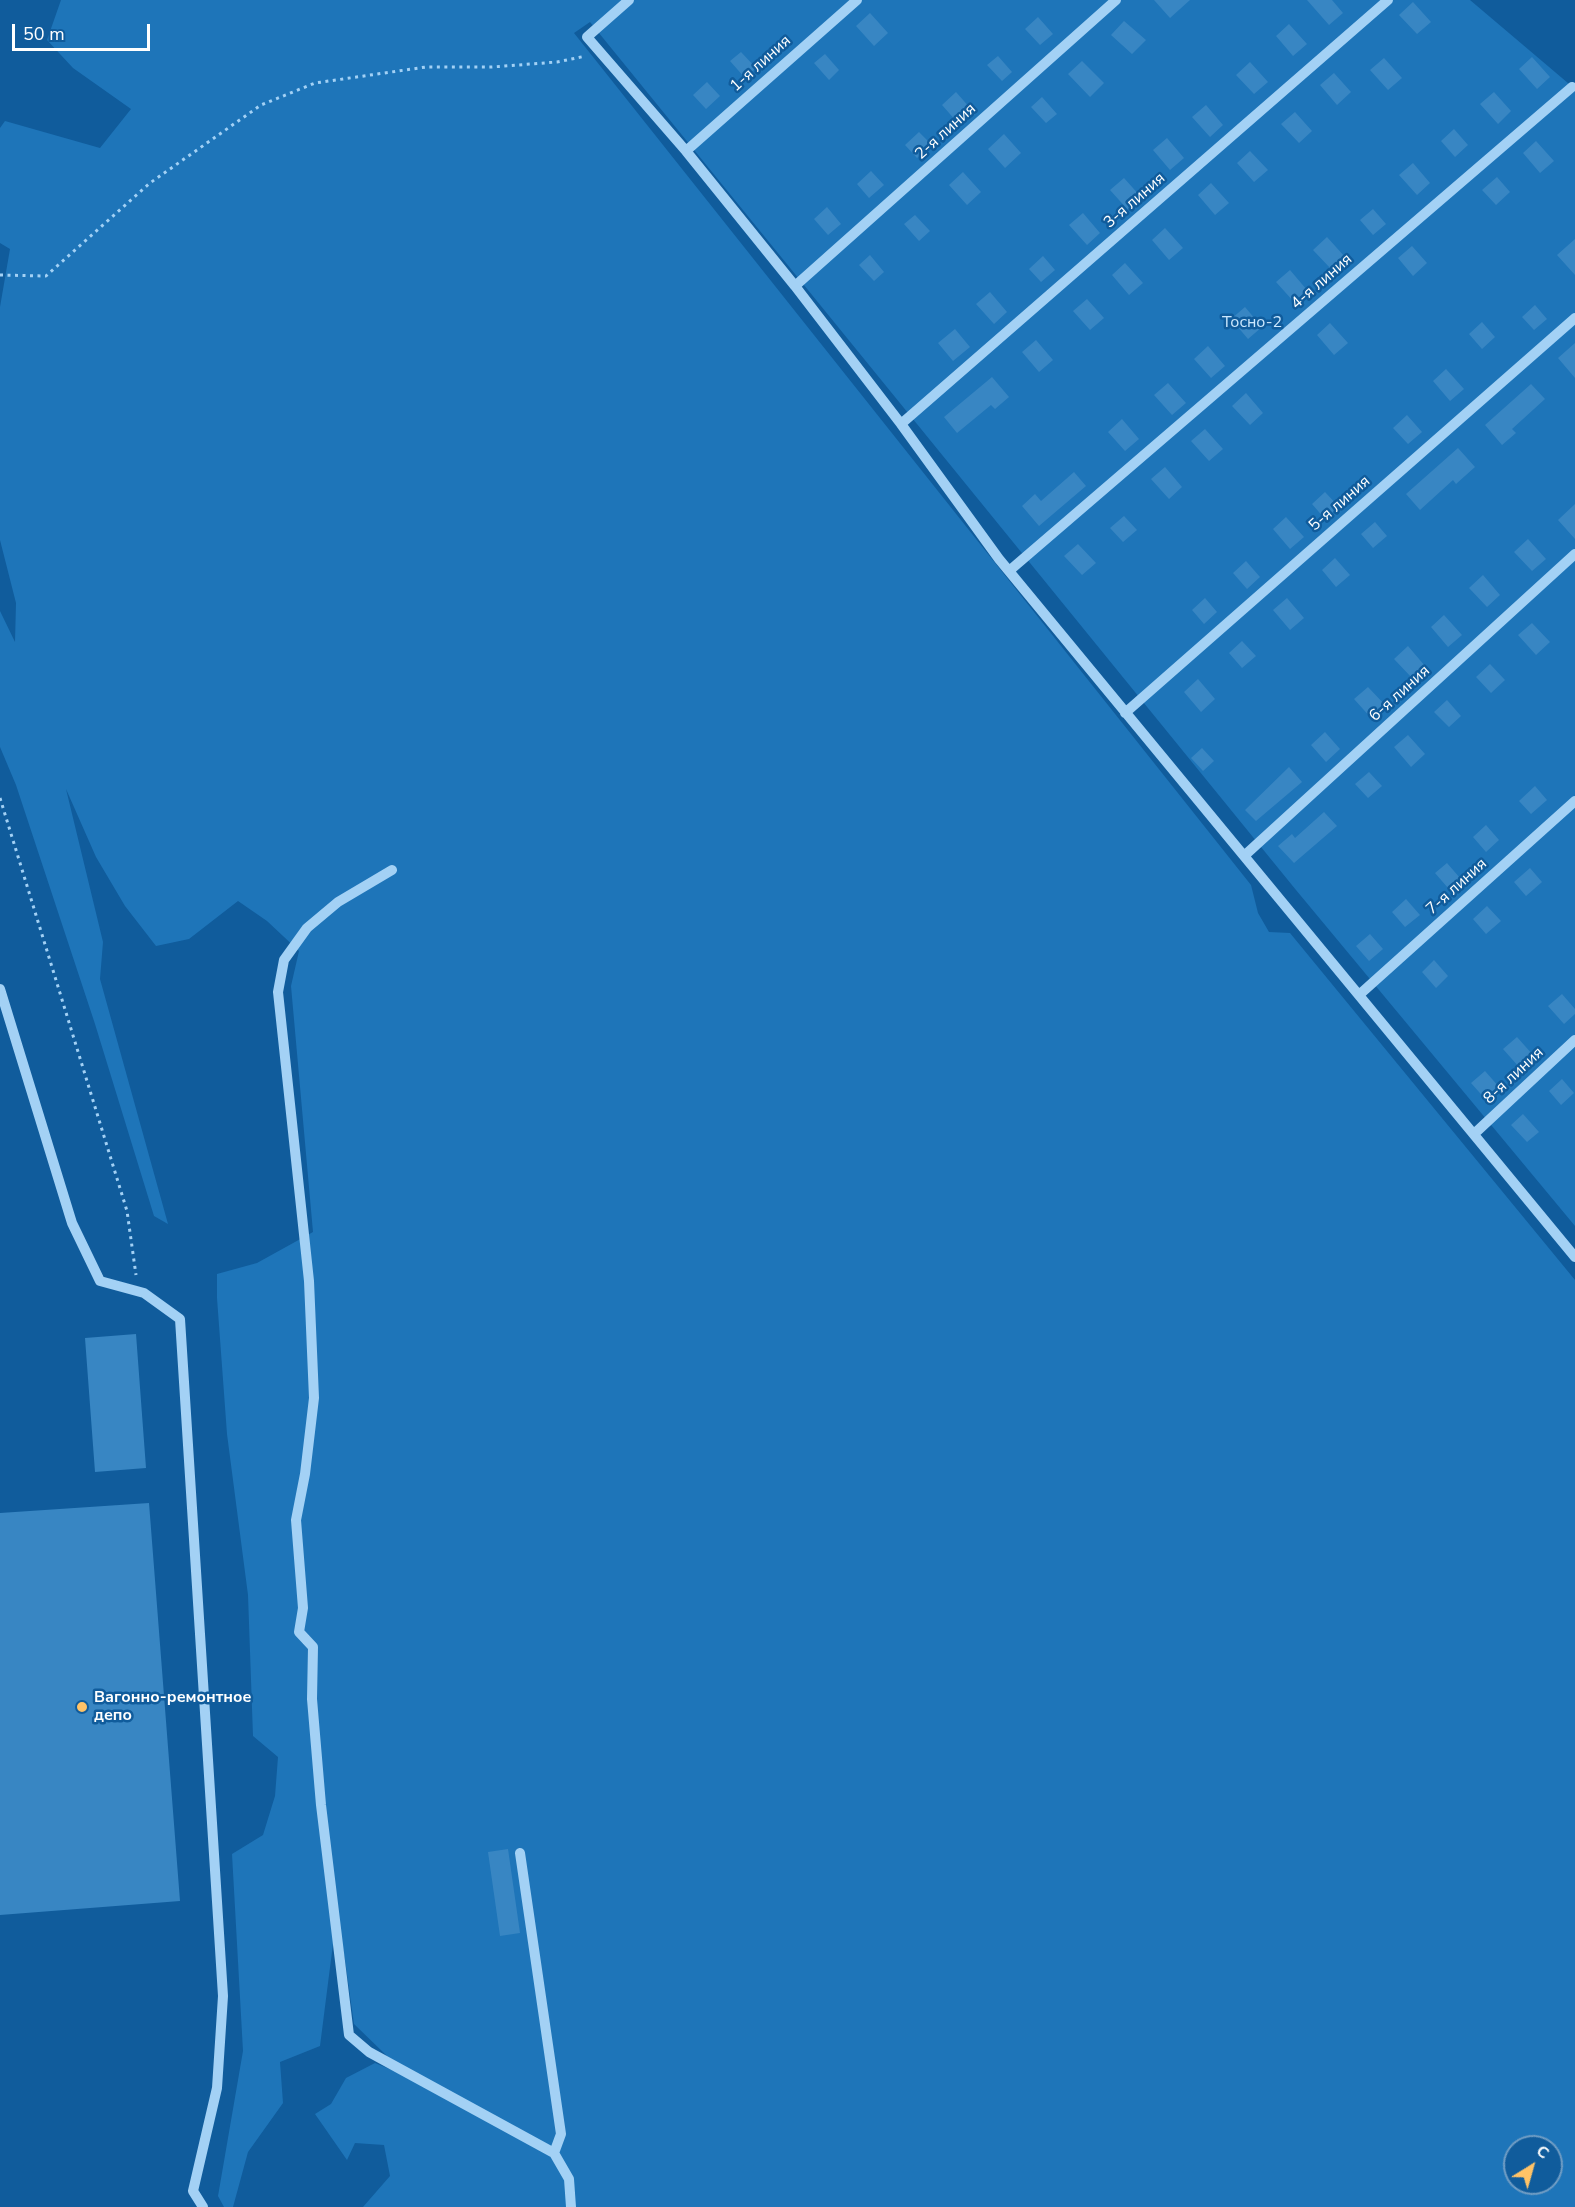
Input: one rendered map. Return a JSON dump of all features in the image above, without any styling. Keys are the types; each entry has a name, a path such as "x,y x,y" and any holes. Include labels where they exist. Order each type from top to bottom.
{"street":[{"path":"629,0 587,37 686,151 795,286 901,424 1009,571 1575,1257"},
{"name":"1-я линия","path":"686,151 857,0"},
{"name":"2-я линия","path":"795,286 1116,0"},
{"name":"3-я линия","path":"901,424 1388,0"},
{"name":"4-я линия","path":"1009,571 1572,87"},
{"name":"5-я линия","path":"1125,713 1575,318"},
{"name":"6-я линия","path":"1244,856 1575,554"},
{"name":"7-я линия","path":"1359,995 1575,801"},
{"path":"392,870 338,902 307,928 284,960 278,992 309,1281 314,1398 305,1474 296,1520 303,1608 299,1632 313,1647 312,1700 321,1805 349,2035 369,2052 554,2152 569,2179 572,2207"},
{"path":"0,989 72,1223 100,1281 144,1293 180,1319 223,1996 217,2088 193,2191 203,2207"},
{"name":"8-я линия","path":"1474,1134 1575,1040"},
{"path":"520,1853 561,2134 554,2152"}],"path":[{"path":"0,275 46,276 150,183 261,105 315,83 426,66 492,67 557,62 601,53"},
{"path":"0,798 127,1211 138,1292"}],"green space":[{"name":"Тосно-2","path":"61,0 1470,0 1575,89 1575,1226 1296,890 590,22 574,33 1251,885 1258,913 1269,932 1290,933 1575,1280 1575,2207 363,2207 390,2176 384,2145 355,2143 347,2160 315,2114 331,2104 346,2078 375,2063 402,2074 354,2024 333,1894 334,1936 320,2046 280,2062 283,2103 248,2152 233,2207 224,2207 218,2196 243,2051 232,1854 263,1835 275,1796 278,1757 253,1736 248,1595 227,1434 217,1274 257,1263 313,1232 291,986 299,951 267,921 238,901 189,939 156,946 125,906 96,857 66,789 103,942 100,979 168,1224 154,1216 95,1024 16,785 0,747 0,611 15,642 16,603 0,540 0,307 10,249 0,243 0,128 5,121 100,148 131,109 73,68 47,40"}],"building":[{"path":"1154,0 1190,0 1170,18"},
{"path":"1307,0 1332,0 1343,13 1329,25"},
{"path":"1413,2 1431,22 1417,34 1399,15"},
{"path":"870,13 888,33 874,46 856,26"},
{"path":"1038,17 1053,34 1040,45 1025,29"},
{"path":"1124,21 1146,40 1132,54 1111,35"},
{"path":"1289,24 1307,44 1293,56 1276,36"},
{"path":"741,52 756,68 745,78 730,61"},
{"path":"825,54 839,70 829,80 814,63"},
{"path":"998,56 1012,72 1002,81 987,65"},
{"path":"1532,57 1550,77 1537,89 1519,69"},
{"path":"1384,58 1402,78 1388,90 1370,70"},
{"path":"1082,61 1104,83 1090,97 1068,74"},
{"path":"1250,62 1268,82 1254,94 1236,75"},
{"path":"1334,73 1351,92 1337,105 1320,85"},
{"path":"707,82 720,96 706,109 693,95"},
{"path":"956,92 971,109 957,122 942,105"},
{"path":"1494,92 1511,111 1498,124 1480,104"},
{"path":"1042,97 1057,114 1046,123 1031,107"},
{"path":"1206,105 1223,125 1210,137 1192,117"},
{"path":"1295,112 1312,131 1299,143 1281,124"},
{"path":"1454,129 1468,145 1455,157 1441,141"},
{"path":"919,132 932,145 917,158 905,145"},
{"path":"1004,134 1021,153 1005,168 988,149"},
{"path":"1167,138 1184,158 1170,170 1153,150"},
{"path":"1536,141 1554,161 1540,173 1523,153"},
{"path":"1250,151 1268,170 1254,182 1237,163"},
{"path":"1413,163 1430,183 1417,195 1399,175"},
{"path":"871,171 884,185 869,198 857,184"},
{"path":"963,172 981,192 967,205 949,185"},
{"path":"1497,177 1510,192 1496,205 1482,190"},
{"path":"1124,178 1141,197 1128,210 1110,190"},
{"path":"1211,183 1229,203 1215,215 1198,195"},
{"path":"827,207 841,224 828,235 814,219"},
{"path":"1373,209 1386,224 1373,235 1360,220"},
{"path":"1083,213 1100,233 1087,245 1069,225"},
{"path":"915,215 930,231 919,241 904,224"},
{"path":"1165,228 1183,248 1169,260 1152,240"},
{"path":"1327,237 1345,257 1331,269 1313,250"},
{"path":"1575,239 1575,275 1557,255"},
{"path":"1412,246 1427,263 1413,276 1398,258"},
{"path":"870,255 884,272 874,281 859,265"},
{"path":"1043,256 1055,270 1041,282 1029,269"},
{"path":"1125,263 1143,283 1129,295 1112,275"},
{"path":"1290,270 1307,290 1294,302 1276,282"},
{"path":"990,292 1007,312 994,324 976,304"},
{"path":"1087,299 1104,318 1090,330 1073,311"},
{"path":"1535,305 1547,319 1534,330 1522,317"},
{"path":"1245,307 1262,327 1248,339 1231,319"},
{"path":"1482,322 1495,337 1482,349 1469,334"},
{"path":"1330,323 1348,343 1334,355 1317,335"},
{"path":"955,329 970,347 953,361 938,343"},
{"path":"1036,340 1053,360 1039,372 1022,352"},
{"path":"1575,343 1575,378 1558,358"},
{"path":"1208,346 1225,366 1211,378 1194,359"},
{"path":"1446,369 1464,389 1450,401 1433,381"},
{"path":"992,377 1009,397 995,409 991,405 957,433 944,417"},
{"path":"1168,383 1186,403 1172,415 1154,395"},
{"path":"1531,384 1545,399 1512,429 1516,433 1502,445 1485,425"},
{"path":"1246,393 1263,413 1250,425 1232,406"},
{"path":"1407,415 1422,432 1408,444 1393,428"},
{"path":"1122,419 1139,439 1125,451 1108,432"},
{"path":"1205,429 1223,449 1209,461 1191,441"},
{"path":"1458,448 1475,467 1456,484 1453,480 1420,510 1406,494"},
{"path":"1165,467 1182,487 1169,499 1151,479"},
{"path":"1074,472 1086,486 1039,526 1022,506 1035,494 1041,501"},
{"path":"1325,492 1339,507 1325,519 1312,504"},
{"path":"1575,504 1575,539 1558,520"},
{"path":"1124,516 1137,530 1123,542 1110,528"},
{"path":"1286,517 1304,537 1290,549 1273,529"},
{"path":"1375,522 1387,536 1373,548 1361,534"},
{"path":"1528,539 1546,559 1532,571 1514,552"},
{"path":"1078,544 1096,563 1082,575 1064,556"},
{"path":"1335,558 1350,575 1336,587 1322,570"},
{"path":"1246,561 1260,577 1247,589 1233,573"},
{"path":"1483,575 1500,595 1487,607 1469,588"},
{"path":"1205,598 1217,612 1204,624 1192,610"},
{"path":"1287,598 1304,618 1290,630 1273,610"},
{"path":"1444,615 1462,635 1448,647 1431,627"},
{"path":"1532,623 1550,642 1536,655 1518,635"},
{"path":"1242,641 1256,656 1242,668 1229,653"},
{"path":"1408,646 1425,666 1412,678 1394,659"},
{"path":"1490,664 1505,680 1491,693 1476,677"},
{"path":"1198,679 1215,699 1201,712 1184,692"},
{"path":"1368,687 1386,706 1372,719 1354,699"},
{"path":"1447,700 1461,716 1449,727 1434,712"},
{"path":"1325,732 1340,749 1326,762 1311,745"},
{"path":"1408,735 1425,754 1411,767 1394,747"},
{"path":"1202,748 1214,761 1203,771 1191,758"},
{"path":"1289,767 1302,782 1256,821 1245,810"},
{"path":"1369,772 1382,786 1368,798 1355,784"},
{"path":"1535,786 1547,800 1531,814 1519,801"},
{"path":"1324,812 1337,826 1294,863 1278,846 1292,834 1295,838"},
{"path":"1486,825 1499,840 1486,852 1473,837"},
{"path":"1447,863 1460,878 1448,888 1435,873"},
{"path":"1530,868 1542,882 1526,896 1514,882"},
{"path":"1406,899 1420,915 1405,927 1392,912"},
{"path":"1487,906 1501,921 1486,934 1473,919"},
{"path":"1370,934 1383,949 1369,961 1356,946"},
{"path":"1434,960 1448,976 1436,988 1422,972"},
{"path":"1562,994 1575,1009 1575,1014 1564,1024 1548,1006"},
{"path":"1517,1037 1533,1055 1519,1067 1503,1049"},
{"path":"1485,1071 1500,1088 1487,1101 1471,1083"},
{"path":"1562,1079 1574,1093 1561,1105 1549,1091"},
{"path":"1523,1114 1539,1132 1527,1142 1511,1125"},
{"path":"136,1334 146,1468 95,1472 85,1338"},
{"name":"Вагонно-ремонтное депо","path":"149,1503 180,1901 0,1915 0,1513"},
{"path":"508,1849 520,1933 500,1936 488,1852"}],"place":[{"name":"Вагонно-ремонтное депо","path":"82,1707"}]}
